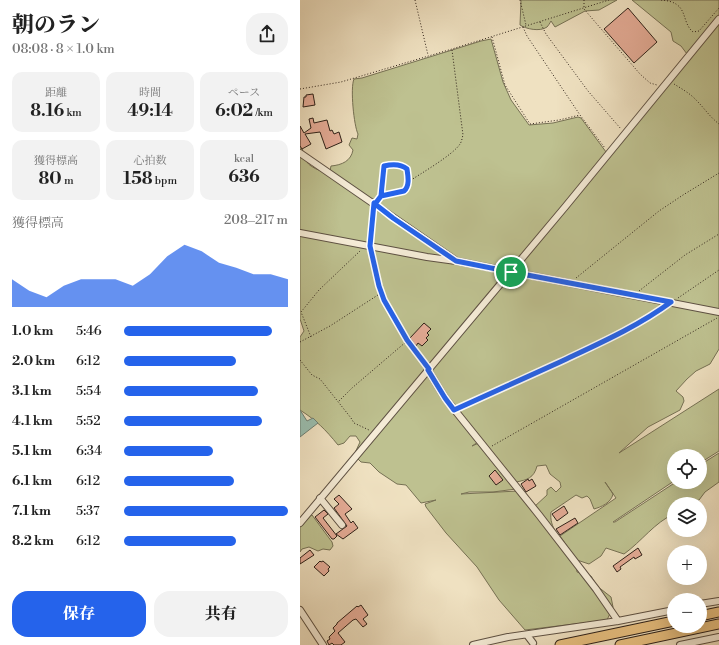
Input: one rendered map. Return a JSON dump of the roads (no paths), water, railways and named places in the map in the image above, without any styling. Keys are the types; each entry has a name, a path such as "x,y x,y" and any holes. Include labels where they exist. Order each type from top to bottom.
{"highway":[{"path":"707,615 719,612"},
{"path":"560,645 667,622"},
{"path":"620,645 719,624"}],"street":[{"path":"300,522 511,272 719,19"},
{"path":"300,153 456,261"},
{"path":"300,233 456,261 719,312"},
{"path":"428,370 454,410 548,527 596,589 618,621"},
{"path":"320,498 342,525"},
{"path":"707,603 719,601"},
{"path":"300,610 323,645"},
{"path":"473,645 527,634 618,621 667,611"},
{"path":"527,634 533,643"},
{"path":"680,645 719,636"}]}
